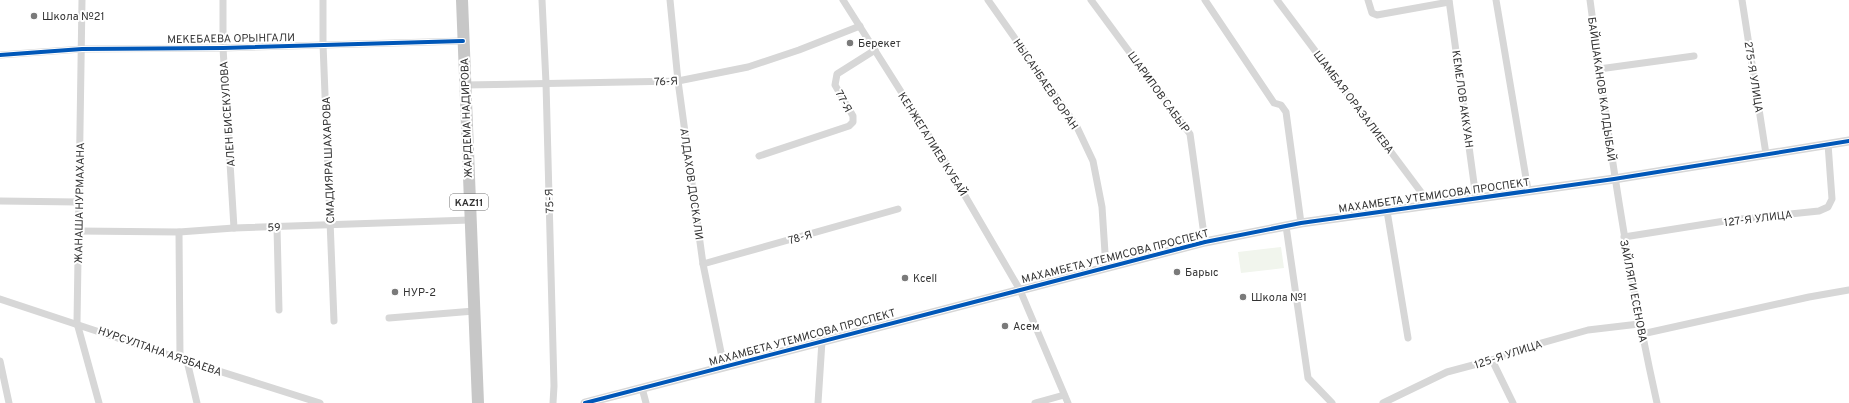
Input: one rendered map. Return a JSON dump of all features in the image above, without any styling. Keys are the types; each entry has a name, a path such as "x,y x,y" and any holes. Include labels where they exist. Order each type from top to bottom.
{"highway":[{"name":"ЖАРДЕМА НАДИРОВА","path":"462,0 478,403"}],"street":[{"name":"ЖАНАША НУРМАХАНА","path":"82,0 77,323 99,403"},
{"name":"АЛЕН БИСЕКУЛОВА","path":"223,0 223,48 234,228"},
{"name":"СМАДИЯРА ШАХАРОВА","path":"323,0 323,44 334,321"},
{"name":"75-Я","path":"542,0 546,83 554,386 552,403"},
{"name":"АЛДАХОВ ДОСКАЛИ","path":"670,0 678,81 703,264 724,367"},
{"name":"КЕНЖЕГАЛИЕВ КУБАЙ","path":"844,0 943,158 1020,290 1068,403"},
{"name":"НЫСАНБАЕВ БОРАН","path":"988,0 1076,125 1093,161 1102,207 1106,268"},
{"name":"ШАРИПОВ САБЫР","path":"1091,0 1190,134 1205,242"},
{"path":"1205,0 1274,103 1281,105 1286,112 1301,223"},
{"name":"ШАМБАЯ ОРАЗАЛИЕВА","path":"1277,0 1430,204"},
{"path":"1368,0 1372,13 1376,15 1449,1"},
{"path":"1496,0 1528,190"},
{"name":"БАЙШАКАНОВ КАЛДЫБАЙ","path":"1590,0 1614,179"},
{"name":"275-Я УЛИЦА","path":"1742,0 1766,154"},
{"name":"КЕМЕЛОВ АККУАН","path":"1449,1 1476,198"},
{"name":"76-Я","path":"465,85 678,81 748,66 799,50 860,26"},
{"name":"МЕКЕБАЕВА ОРЫНГАЛИ","path":"0,55 82,49 223,48 463,41"},
{"name":"77-Я","path":"759,156 849,126 853,122 852,116 836,85 835,79 837,74 875,50"},
{"path":"1599,69 1694,56"},
{"name":"МАХАМБЕТА УТЕМИСОВА ПРОСПЕКТ","path":"585,403 1205,242 1301,223 1614,179 1849,141"},
{"name":"127-Я УЛИЦА","path":"1624,237 1731,220 1819,211 1828,207 1832,200 1828,144"},
{"name":"ЗАЙЛЯГИ ЕСЕНОВА","path":"1614,179 1640,324 1657,403"},
{"path":"0,201 78,202"},
{"name":"78-Я","path":"703,264 898,209"},
{"path":"1387,211 1408,338"},
{"name":"59","path":"78,231 179,232 234,228 470,220"},
{"path":"1286,226 1308,378 1332,403"},
{"path":"276,227 279,310"},
{"path":"179,232 183,360 197,403"},
{"path":"1642,334 1809,297 1849,290"},
{"name":"НУРСУЛТАНА АЯЗБАЕВА","path":"0,299 77,323 183,360 320,403"},
{"path":"388,318 474,311"},
{"name":"125-Я УЛИЦА","path":"1383,403 1447,372 1492,360 1524,348 1588,330 1640,324"},
{"path":"818,403 822,341"},
{"path":"1492,360 1513,403"},
{"path":"1,366 10,403"},
{"path":"642,388 646,403"},
{"path":"1035,403 1064,395"}],"shaded area":[{"path":"1281,247 1284,268 1241,273 1238,252"}],"cycle path":[{"path":"0,55 82,49 223,48 463,41"},
{"path":"585,403 1205,242 1301,223 1614,179 1849,141"}],"place":[{"name":"Школа №21","path":"34,16"},
{"name":"Берекет","path":"850,43"},
{"name":"Барыс","path":"1177,272"},
{"name":"Kcell","path":"905,278"},
{"name":"НУР-2","path":"395,292"},
{"name":"Школа №1","path":"1243,297"},
{"name":"Асем","path":"1005,326"}]}
